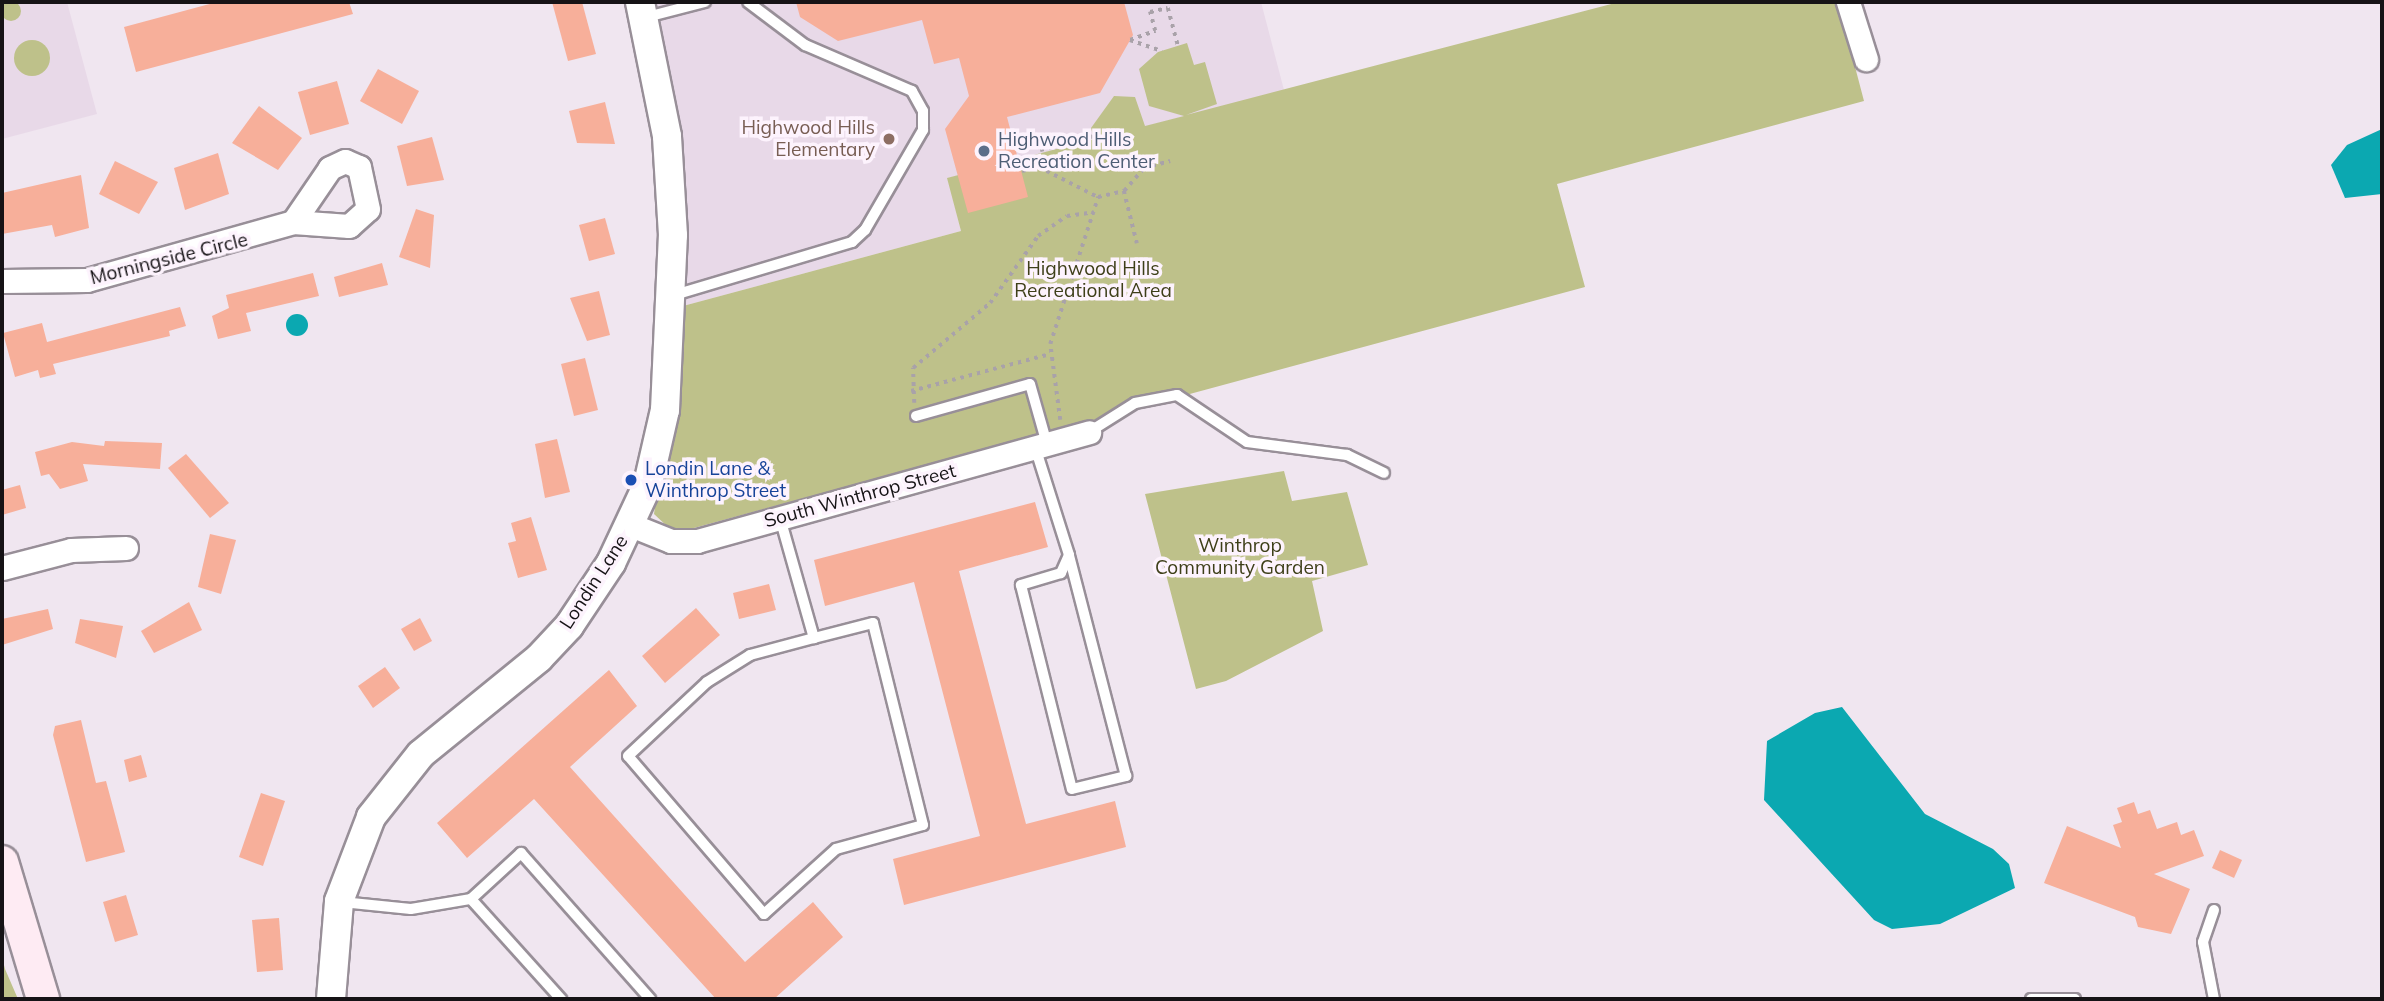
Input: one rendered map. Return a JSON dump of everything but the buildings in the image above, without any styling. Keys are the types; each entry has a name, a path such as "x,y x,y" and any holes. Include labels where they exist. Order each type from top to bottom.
{"main road":[{"path":"2,862 43,999"}],"street":[{"path":"1848,2 1866,59"},
{"name":"Londin Lane","path":"331,999 339,901 371,817 394,786 450,727 561,634 631,525 648,484 665,410 671,296 667,136 642,10"},
{"name":"Morningside Circle","path":"2,281 92,279 293,222"},
{"name":"South Winthrop Street","path":"631,525 671,541 697,541 1089,432"},
{"path":"2,568 71,550 126,548"}],"lane":[{"path":"642,10 705,2"},
{"path":"671,296 852,242 865,230 923,130 923,111 912,91 806,45 748,2"},
{"path":"916,416 1030,384 1049,443 1069,555 1126,776 1072,789 1021,584 1061,573 1069,555"},
{"path":"1089,432 1135,403 1177,395 1247,442 1347,455 1384,473"},
{"path":"780,518 814,638"},
{"path":"873,623 923,825 836,849 764,914 628,756 707,682 750,655 814,638 873,623"},
{"path":"339,901 411,909 471,899 521,853 650,999"},
{"path":"471,899 561,999"},
{"path":"2214,910 2203,942 2214,999"},
{"path":"2031,999 2076,999"}],"path":[{"path":"1162,51 1130,40 1155,31 1150,12 1168,8 1178,46"},
{"path":"1039,167 1040,150 1094,136"},
{"path":"1022,172 1039,167 1098,197 1124,191 1144,168 1170,161"},
{"path":"1124,191 1137,243"},
{"path":"1049,443 1051,354 1098,197"},
{"path":"916,416 911,391 913,369 990,303 1038,236 1067,216 1094,212"},
{"path":"911,391 1051,354"}],"shaded area":[{"path":"2,2 67,2 97,114 2,139"},
{"name":"Highwood Hills Elementary","path":"656,2 1261,2 1284,90 948,178 961,231 683,306 684,169"}],"green space":[{"path":"11,1 18,4 21,11 18,18 11,21 4,18 1,11 4,4"},
{"name":"Highwood Hills Recreational Area","path":"1619,2 1838,2 1864,101 1557,184 1585,287 694,528 670,529 654,514 683,306 961,231 947,178 1094,139 1091,128 1114,96 1135,97 1145,126 1184,116 1149,106 1139,69 1158,52 1187,43 1194,65 1205,62 1217,104 1186,115"},
{"path":"32,40 45,45 50,58 45,71 32,76 19,71 14,58 19,45"},
{"name":"Winthrop Community Garden","path":"1284,471 1292,501 1347,492 1368,565 1312,581 1323,631 1226,681 1196,689 1145,494"},
{"path":"2,957 5,969 18,999 2,999"}],"water":[{"path":"2382,129 2382,194 2345,198 2331,165 2347,145"},
{"path":"297,314 305,317 308,325 305,333 297,336 289,333 286,325 289,317"},
{"path":"1842,707 1925,814 1993,849 2009,864 2015,888 1940,924 1892,929 1874,920 1764,800 1767,741 1815,713"}],"place":[{"name":"Highwood Hills Elementary","path":"889,139"},
{"name":"Highwood Hills Recreation Center","path":"984,151"},
{"name":"Londin Lane & Winthrop Street","path":"631,480"}]}
